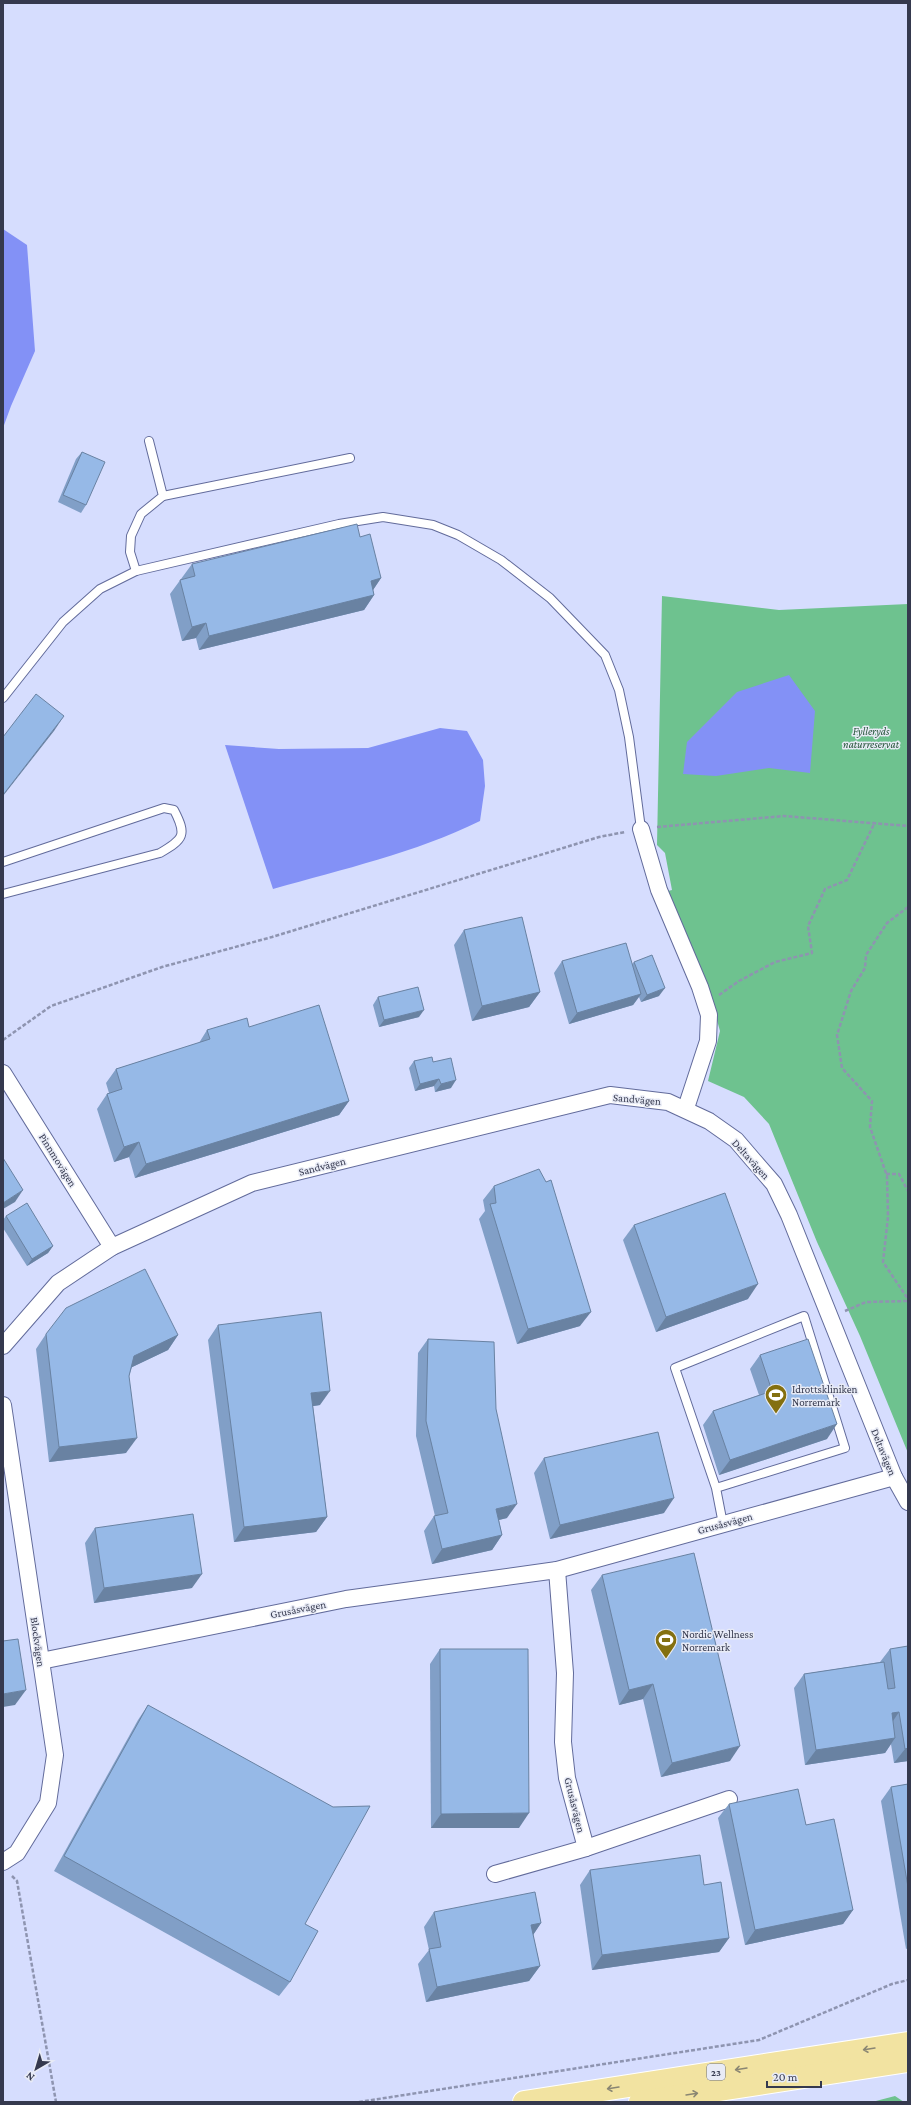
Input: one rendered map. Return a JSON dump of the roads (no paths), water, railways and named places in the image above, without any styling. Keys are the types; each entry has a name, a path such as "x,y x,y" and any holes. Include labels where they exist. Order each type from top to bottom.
{"main road":[{"name":"23","path":"524,2102 908,2043"},
{"name":"23","path":"640,2102 908,2061"}],"street":[{"path":"641,829 659,890 709,1015 708,1041 686,1108"},
{"name":"Pinnmovägen","path":"3,1073 112,1247"},
{"name":"Sandvägen","path":"3,1346 58,1283 112,1247 252,1183 610,1095 668,1102 686,1108"},
{"name":"Deltavägen","path":"686,1108 709,1121 736,1140 774,1184 789,1215 894,1477 908,1502"},
{"name":"Blockvägen","path":"3,1406 55,1755 48,1803 17,1853 5,1866"},
{"name":"Grusåsvägen","path":"41,1661 346,1599 557,1570 894,1477"},
{"name":"Grusåsvägen","path":"557,1570 565,1673 563,1742 567,1778 586,1848"},
{"name":"Grusåsvägen","path":"495,1874 586,1848 729,1799"}],"lane":[{"path":"149,441 163,496"},
{"path":"136,571 130,552 131,536 141,514 163,496 350,458"},
{"path":"3,698 63,622 100,589 136,571 339,524 383,516 433,525 458,535 502,560 550,598 605,655 619,690 628,738 641,829"},
{"path":"3,862 164,808 174,810 181,823 181,833 177,843 160,853 3,894"},
{"path":"716,1488 844,1448 804,1316 675,1368 716,1488 723,1524"}],"water":[{"path":"3,229 27,245 35,351 3,428"},
{"path":"789,675 815,711 810,773 769,768 716,776 683,774 687,742 737,692"},
{"path":"440,728 467,731 483,760 485,786 480,821 430,842 378,860 273,889 225,745 279,749 368,748"}],"place":[{"name":"Idrottskliniken Norremark","path":"776,1414"},
{"name":"Nordic Wellness Norremark","path":"666,1660"}],"park label":[{"name":"Fylleryds naturreservat","path":"871,737"}]}
